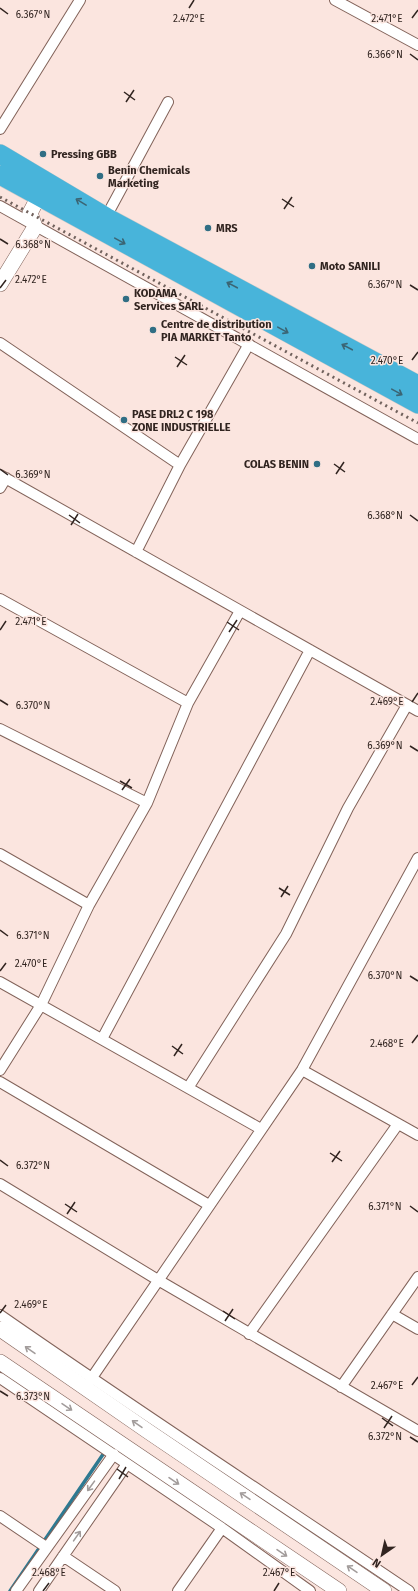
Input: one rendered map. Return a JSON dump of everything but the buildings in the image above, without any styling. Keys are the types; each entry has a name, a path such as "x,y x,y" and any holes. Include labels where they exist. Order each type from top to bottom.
{"highway":[{"path":"0,154 106,217 418,385"},
{"path":"0,175 418,404"}],"street":[{"path":"0,129 80,0"},
{"path":"335,0 418,45"},
{"path":"106,217 168,102"},
{"path":"36,227 30,213 38,196"},
{"path":"0,206 418,438"},
{"path":"0,284 36,227"},
{"path":"0,343 180,465"},
{"path":"136,552 180,465 249,344"},
{"path":"0,488 3,477 418,711"},
{"path":"0,599 188,703"},
{"path":"0,1070 40,1005 89,905 147,803 188,703 240,611"},
{"path":"102,1039 310,650"},
{"path":"188,1088 286,934 348,808 407,705"},
{"path":"0,729 147,803"},
{"path":"0,854 89,905"},
{"path":"91,1379 302,1070 418,858"},
{"path":"0,982 261,1129"},
{"path":"302,1070 418,1135"},
{"path":"0,1082 209,1206"},
{"path":"249,1334 398,1124"},
{"path":"0,1184 249,1334 418,1431"},
{"path":"341,1387 418,1277"},
{"path":"392,1314 418,1329"},
{"path":"0,1315 91,1379 409,1591"},
{"path":"0,1329 384,1591"},
{"path":"0,1362 339,1591"},
{"path":"0,1378 222,1528 310,1591"},
{"path":"16,1591 114,1454"},
{"path":"39,1591 128,1464"},
{"path":"0,1516 46,1547"},
{"path":"178,1591 222,1528"},
{"path":"63,1556 115,1591"}],"waterway":[{"path":"10,1591 106,1450"}],"railway":[{"path":"0,197 418,423"}],"place":[{"name":"Pressing GBB","path":"43,154"},
{"name":"Benin Chemicals Marketing","path":"100,176"},
{"name":"MRS","path":"208,228"},
{"name":"Moto SANILI","path":"312,266"},
{"name":"KODAMA Services SARL","path":"126,299"},
{"name":"Centre de distribution PIA MARKET Tanto","path":"153,330"},
{"name":"PASE DRL2 C 198 ZONE INDUSTRIELLE","path":"124,420"},
{"name":"COLAS BENIN","path":"317,464"}]}
